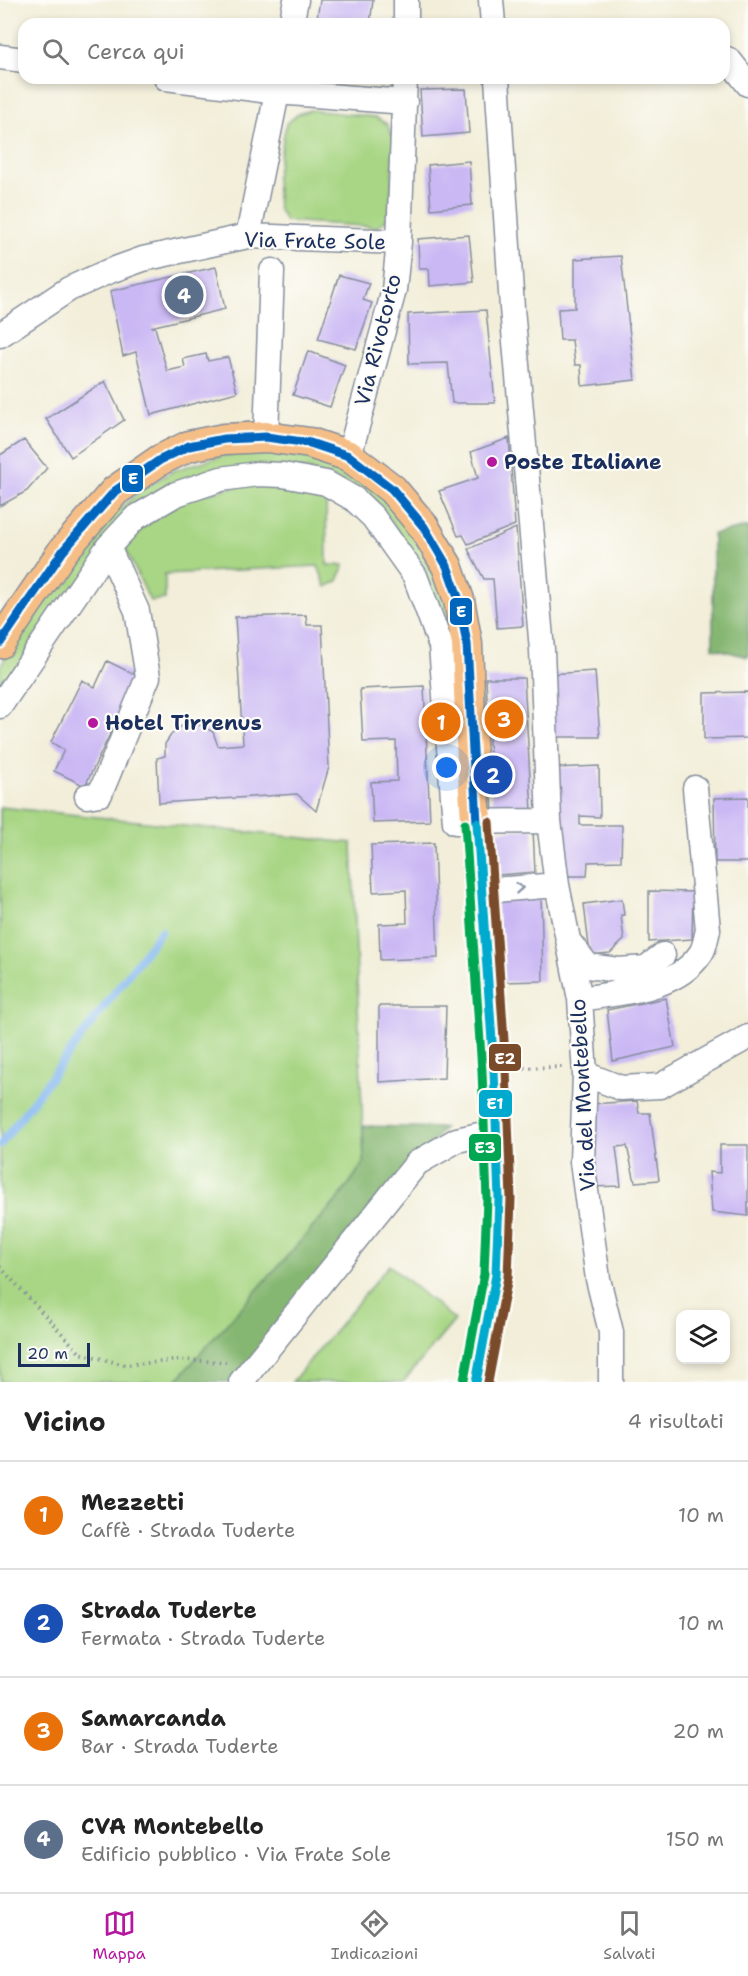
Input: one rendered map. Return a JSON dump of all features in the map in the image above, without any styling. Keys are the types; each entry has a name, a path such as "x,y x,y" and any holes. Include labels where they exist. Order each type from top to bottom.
{"main road":[{"path":"0,643 63,551 115,491 160,460 189,446 224,439 266,437 310,443 349,456 392,489 424,527 447,566 459,600 454,645 462,764 477,823 497,1131 499,1199 496,1275 477,1382"}],"street":[{"path":"292,18 296,0"},
{"path":"406,0 406,18"},
{"path":"491,0 492,18"},
{"path":"0,57 18,59"},
{"path":"730,61 748,84"},
{"path":"263,84 405,90"},
{"name":"Via del Montebello","path":"497,84 512,308 542,650 549,821 557,885 580,999 577,1070 582,1162 598,1279 611,1332 611,1382"},
{"path":"248,237 279,85"},
{"name":"Via Rivotorto","path":"349,456 394,290 399,242 405,90"},
{"name":"Via Frate Sole","path":"0,335 69,290 107,272 143,259 248,237 399,242"},
{"path":"266,437 272,271"},
{"path":"0,706 108,547 135,518 176,494 221,478 257,474 283,475 326,483 354,499 373,517 415,576 454,645"},
{"path":"87,796 100,794 148,677 138,611 108,547"},
{"path":"580,999 652,987 682,971 701,952 708,930 695,788"},
{"path":"477,823 549,821"},
{"path":"481,891 557,885"},
{"path":"569,942 588,966 618,969 646,968 663,956"},
{"path":"577,1070 621,1088 660,1086 748,1037"},
{"path":"241,1382 417,1163 457,1140 497,1131"}],"path":[{"path":"524,1067 577,1070"},
{"path":"0,1267 80,1353 125,1365 182,1360 257,1363"}],"green space":[{"path":"310,110 375,117 387,124 394,140 390,217 377,227 285,221 278,208 276,178 286,124 298,114"},
{"path":"250,452 288,452 333,463 370,482 409,526 438,573 453,629 443,627 438,605 424,567 374,498 346,483 307,469 157,493 0,688 0,666 91,534 142,489 175,470 221,456"},
{"path":"263,480 326,493 327,565 344,565 338,581 326,587 318,566 165,574 165,599 150,601 123,544 154,518 190,497"},
{"path":"748,527 748,657 713,648 713,534"},
{"path":"0,807 352,843 364,1163 339,1198 175,1382 0,1382"},
{"path":"363,1126 444,1128 241,1382 175,1382 339,1198 364,1163"},
{"path":"389,1265 455,1320 403,1382 292,1382"}],"building":[{"path":"320,0 373,0 371,18 317,18"},
{"path":"466,89 469,133 423,137 420,90"},
{"path":"469,161 472,205 431,209 428,165"},
{"path":"469,235 474,282 430,286 429,269 419,269 418,239"},
{"path":"621,256 635,380 582,386 581,365 575,365 572,340 560,340 558,309 575,308 575,259"},
{"path":"216,267 225,309 151,327 155,327 167,371 185,367 183,359 206,354 208,361 228,357 237,392 151,415 136,352 123,356 110,291"},
{"path":"339,275 369,283 363,300 372,303 356,349 318,339"},
{"path":"486,310 495,403 452,403 448,363 409,364 408,314"},
{"path":"308,351 345,365 330,407 293,395"},
{"path":"105,381 124,420 71,457 46,419"},
{"path":"509,438 515,525 468,544 463,535 458,536 439,491 478,478 471,452"},
{"path":"24,440 47,468 27,491 0,506 0,455"},
{"path":"516,528 523,626 497,628 493,579 484,579 468,549"},
{"path":"306,615 307,625 322,625 329,767 316,811 297,794 159,803 157,758 165,756 165,744 171,735 183,725 201,725 213,732 218,746 243,744 235,617"},
{"path":"107,661 138,676 85,786 54,771 64,750 51,742 82,680 95,687"},
{"path":"595,671 600,737 550,737 549,674"},
{"path":"486,678 524,678 532,811 493,814"},
{"path":"424,686 430,821 373,823 371,782 397,781 396,741 363,742 360,689"},
{"path":"748,692 748,738 704,739 704,693"},
{"path":"599,766 600,817 580,816 580,825 622,825 621,861 588,862 587,876 561,876 554,768"},
{"path":"748,797 748,862 715,862 714,798"},
{"path":"533,829 535,872 497,875 494,831"},
{"path":"434,843 438,958 380,960 379,924 407,923 406,890 373,892 371,845"},
{"path":"649,891 693,892 692,939 649,942"},
{"path":"541,893 543,981 501,982 496,895"},
{"path":"622,899 624,940 610,953 590,955 584,904"},
{"path":"666,998 675,1047 613,1061 607,1010"},
{"path":"379,1006 446,1006 444,1078 379,1082"},
{"path":"637,1101 639,1113 650,1113 659,1180 635,1182 627,1146 616,1147 621,1186 590,1187 591,1104"},
{"path":"720,1145 748,1145 748,1216 712,1212 709,1172 720,1173"}],"waterway":[{"path":"0,1145 161,931"}],"transit line":[{"name":"E","path":"0,643 63,551 115,491 160,460 189,446 224,439 266,437 310,443 349,456 392,489 424,527 447,566 459,600 467,644 477,823"},
{"name":"E2","path":"488,1382 508,1277 511,1199 506,1069 489,822"},
{"name":"E1","path":"476,1382 496,1275 499,1199 494,1070 477,823"},
{"name":"E3","path":"464,1380 484,1274 487,1199 482,1071 465,824"}],"place":[{"name":"CVA Montebello","path":"184,295"},
{"name":"Poste Italiane","path":"492,462"},
{"name":"Samarcanda","path":"504,719"},
{"name":"Mezzetti","path":"441,722"},
{"name":"Hotel Tirrenus","path":"93,723"},
{"name":"Strada Tuderte","path":"493,775"}]}
